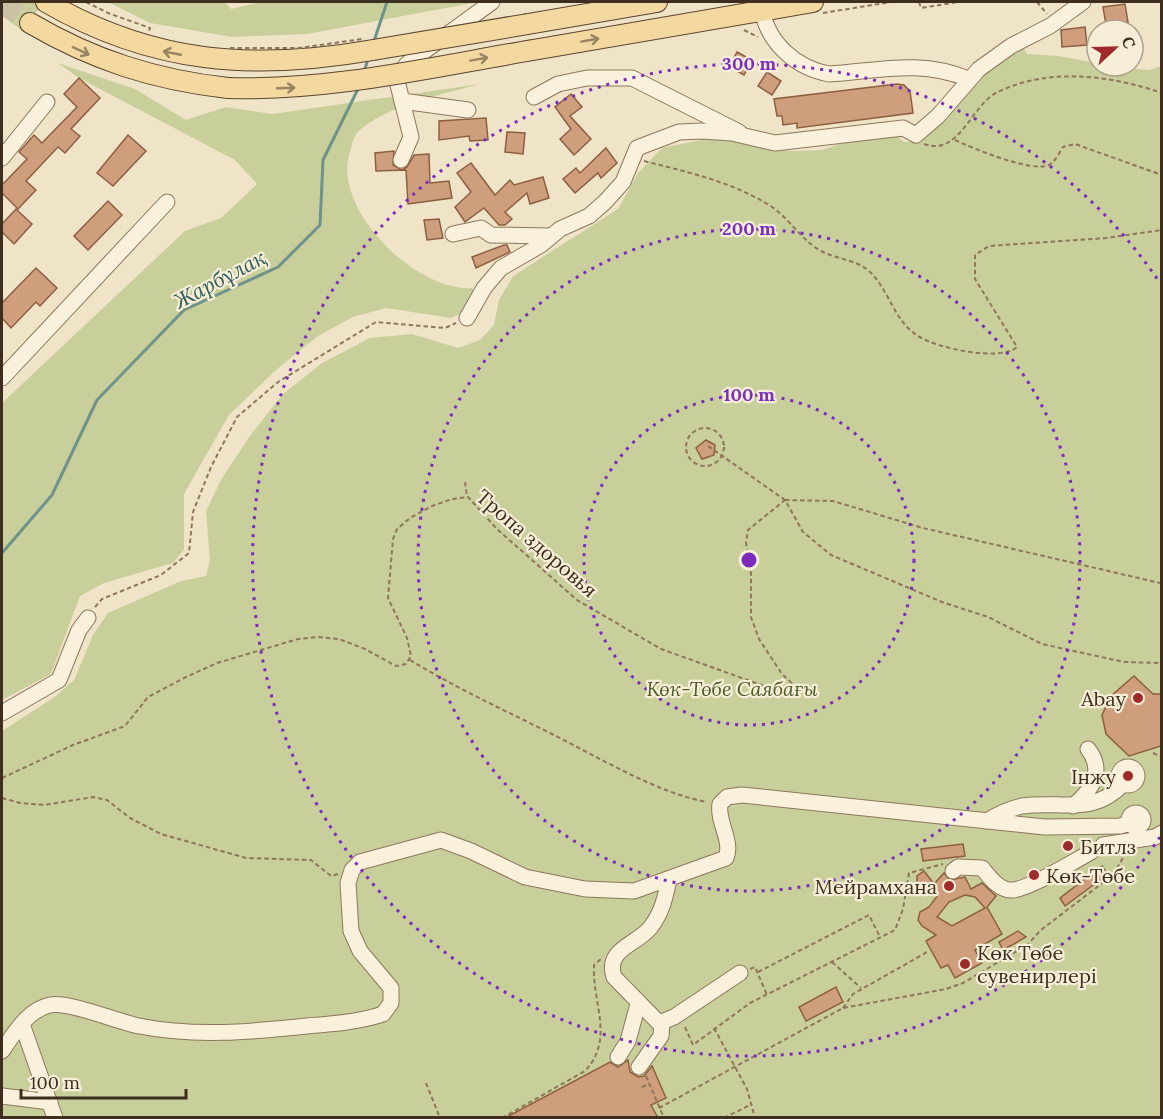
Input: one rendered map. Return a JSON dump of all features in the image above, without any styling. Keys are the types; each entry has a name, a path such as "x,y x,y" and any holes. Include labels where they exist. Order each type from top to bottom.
{"main road":[{"path":"46,2 102,31 132,43 163,51 230,61 300,61 657,2"},
{"path":"30,23 60,40 124,68 157,77 228,88 303,87 344,82 762,10 817,8"}],"street":[{"path":"401,160 411,137 396,77 408,63 492,2"},
{"path":"467,318 484,288 501,268 560,229 589,216 623,183 637,148 680,132 702,131 747,136 774,143 903,128 916,135 946,108 968,79 1011,46 1050,26 1083,2"},
{"path":"762,10 766,29 775,44 816,72 829,74 916,66 950,72 968,79"},
{"path":"534,96 558,84 586,78 632,78 747,136"},
{"path":"402,101 468,110"},
{"path":"2,158 47,102"},
{"path":"2,378 167,202"},
{"path":"453,234 481,228 491,235 551,236"},
{"path":"2,713 59,680 79,630 88,618"},
{"path":"1073,806 1084,797 1094,781 1096,760 1088,749"},
{"path":"987,820 1023,806 1073,806 1102,801 1113,796 1124,783"},
{"path":"2,1051 29,1016 50,1005 64,1006 139,1026 193,1032 247,1032 331,1024 383,1014 391,1003 391,988 360,951 351,931 348,883 352,870 367,859 441,840 461,846 525,877 585,889 634,891 726,858 729,850 718,814 720,804 728,798 742,795 1045,827 1120,826 1130,823"},
{"path":"955,869 982,868 1000,887 1012,891 1031,884 1097,849 1161,833"},
{"path":"669,880 663,908 649,930 625,946 613,960 611,968 614,977 653,1019 662,1022 674,1017 740,973"},
{"path":"618,1057 628,1041 638,1004"},
{"path":"641,1068 661,1036 662,1022"},
{"path":"22,1024 55,1118"},
{"path":"2,1096 50,1102"}],"path":[{"path":"86,2 108,13 150,28 148,33"},
{"path":"817,8 891,2"},
{"path":"920,2 921,8 956,2"},
{"path":"916,135 922,143 932,147 955,140 982,102 998,92 1039,80 1092,76 1129,81 1161,93"},
{"path":"955,140 969,147 1028,166 1047,166 1055,161 1063,147 1076,144 1161,175"},
{"path":"633,158 720,181 770,205 821,252 860,264 872,274 900,319 916,336 940,346 999,355 1017,347 975,279 975,255 990,246 1106,238 1161,230"},
{"path":"88,618 102,598 161,575 189,554 193,512 211,467 237,417 278,382 376,322 445,328 467,318"},
{"path":"710,428 721,436 725,449 723,456 714,465 695,464 687,454 687,441 696,430 710,428"},
{"path":"708,446 785,500 804,532 831,555 942,602 988,616 1042,644 1115,661 1161,663"},
{"path":"465,482 468,497"},
{"name":"Тропа здоровья","path":"410,660 407,638 388,598 393,539 397,529 410,518 452,499 468,497 497,529 577,600 661,649 792,696 798,689 782,674 754,629 746,543 751,525 785,500"},
{"path":"785,500 832,501 924,528 1160,584"},
{"path":"2,778 73,745 125,726 148,697 186,677 218,663 309,636 339,639 366,649 396,666 402,666 410,660 453,686 582,751 685,798 720,804"},
{"path":"1154,753 1161,757"},
{"path":"2,798 20,803 45,804 100,799 161,834 196,846 246,858 311,860 331,876 352,870"},
{"path":"659,1108 843,1008 946,989 963,983 1027,945 1041,930 1105,881 1116,870 1131,842"},
{"path":"685,1027 693,1045 714,1028 767,995 895,930 903,909 909,873 942,864 955,869"},
{"path":"758,972 869,915 880,938"},
{"path":"843,1008 853,994 862,988 929,951"},
{"path":"501,1118 585,1071 593,1062 601,1038 594,964 602,959 613,960"},
{"path":"832,962 862,988"},
{"path":"740,973 755,967 767,995"},
{"path":"714,1028 736,1067 752,1104 755,1118"},
{"path":"641,1068 664,1118"},
{"path":"426,1083 440,1118"},
{"path":"642,1088 649,1084"},
{"path":"724,1118 752,1104"}],"green space":[{"path":"2,2 43,2 24,32 2,16"},
{"path":"108,2 225,2 231,9 260,2 478,2 307,34 232,37 150,23"},
{"name":"Көк-Төбе Саябағы","path":"1023,47 1027,54 1085,61 1085,78 1145,78 1145,70 1161,66 1161,1117 2,1118 2,731 56,696 74,680 93,635 108,613 181,581 206,576 210,560 206,511 221,480 249,437 283,394 322,363 370,338 412,334 458,348 480,340 494,325 499,300 513,276 618,209 638,173 662,148 711,138 791,151 823,150 869,133 895,134 904,142 914,142 924,136 978,76"},
{"path":"58,63 135,89 186,120 226,107 272,114 480,84 398,108 369,123 354,138 347,172 352,195 364,219 382,242 403,261 427,276 450,286 473,288 472,301 466,311 451,318 386,308 353,317 318,336 276,370 229,415 184,494 184,550 173,563 104,583 80,596 51,674 2,700 2,403 185,231 221,218 257,184 235,160 79,78"}],"building":[{"path":"1125,4 1127,18 1105,18 1103,7"},
{"path":"1085,27 1085,45 1062,47 1061,30"},
{"path":"737,52 752,60 744,75 729,67"},
{"path":"767,72 781,81 772,95 758,86"},
{"path":"79,78 100,98 71,129 80,136 65,153 58,147 26,181 36,190 18,209 2,193 2,185 27,159 19,152 34,135 42,143 77,107 64,94"},
{"path":"904,85 910,91 913,113 797,128 797,123 783,125 782,116 777,116 774,99"},
{"path":"571,94 582,107 570,116 591,139 574,155 560,139 571,129 555,107"},
{"path":"486,118 488,140 470,141 469,136 439,140 439,121"},
{"path":"507,132 525,133 523,154 505,152"},
{"path":"128,135 146,151 113,186 97,173"},
{"path":"606,148 617,163 601,178 598,173 575,193 563,179 576,168 580,173"},
{"path":"394,151 393,165 402,170 407,167 414,155 429,154 430,183 449,181 452,198 408,204 406,170 376,171 375,153"},
{"path":"471,163 495,195 510,180 514,185 543,177 549,198 530,204 527,193 505,212 512,219 505,225 499,225 484,208 465,222 455,207 471,192 457,173"},
{"path":"108,201 122,215 88,250 74,236"},
{"path":"16,209 32,224 14,244 2,232 2,224"},
{"path":"439,219 443,238 427,240 424,220"},
{"path":"507,245 510,252 476,268 472,257"},
{"path":"36,268 57,288 40,306 36,302 11,328 2,318 2,303"},
{"path":"706,440 715,445 714,455 702,459 696,448"},
{"path":"1134,676 1153,694 1161,694 1161,746 1129,756 1106,734 1102,715 1111,696"},
{"path":"963,844 965,856 923,861 921,849"},
{"path":"1102,866 1108,874 1065,906 1060,898"},
{"path":"924,871 934,884 944,873 950,880 965,877 971,889 982,883 996,896 987,907 1002,934 975,950 982,963 955,978 948,965 941,968 926,941 936,935 922,926 918,920 920,912 929,907 938,895 917,884 917,876","holes":["965,895 975,897 985,908 952,926 937,917 949,902"]},
{"path":"1018,931 1026,937 1003,950 999,942"},
{"path":"836,987 843,1002 806,1021 799,1007"},
{"path":"628,1060 630,1072 638,1077 644,1076 652,1066 666,1098 651,1105 658,1118 505,1118 610,1062 618,1067"}],"waterway":[{"name":"Жарбұлақ","path":"374,41 387,2"},
{"name":"Жарбұлақ","path":"364,72 368,59"},
{"name":"Жарбұлақ","path":"2,553 52,495 97,400 184,310 278,267 320,225 323,160 359,87"}],"tunnel":[{"path":"2,2 30,23"}],"place":[{"name":"Abay","path":"1138,698"},
{"name":"Інжу","path":"1128,776"},
{"name":"Битлз","path":"1068,846"},
{"name":"Көк-Төбе","path":"1034,875"},
{"name":"Мейрамхана","path":"949,886"},
{"name":"Көк Төбе сувенирлері","path":"965,964"}]}
